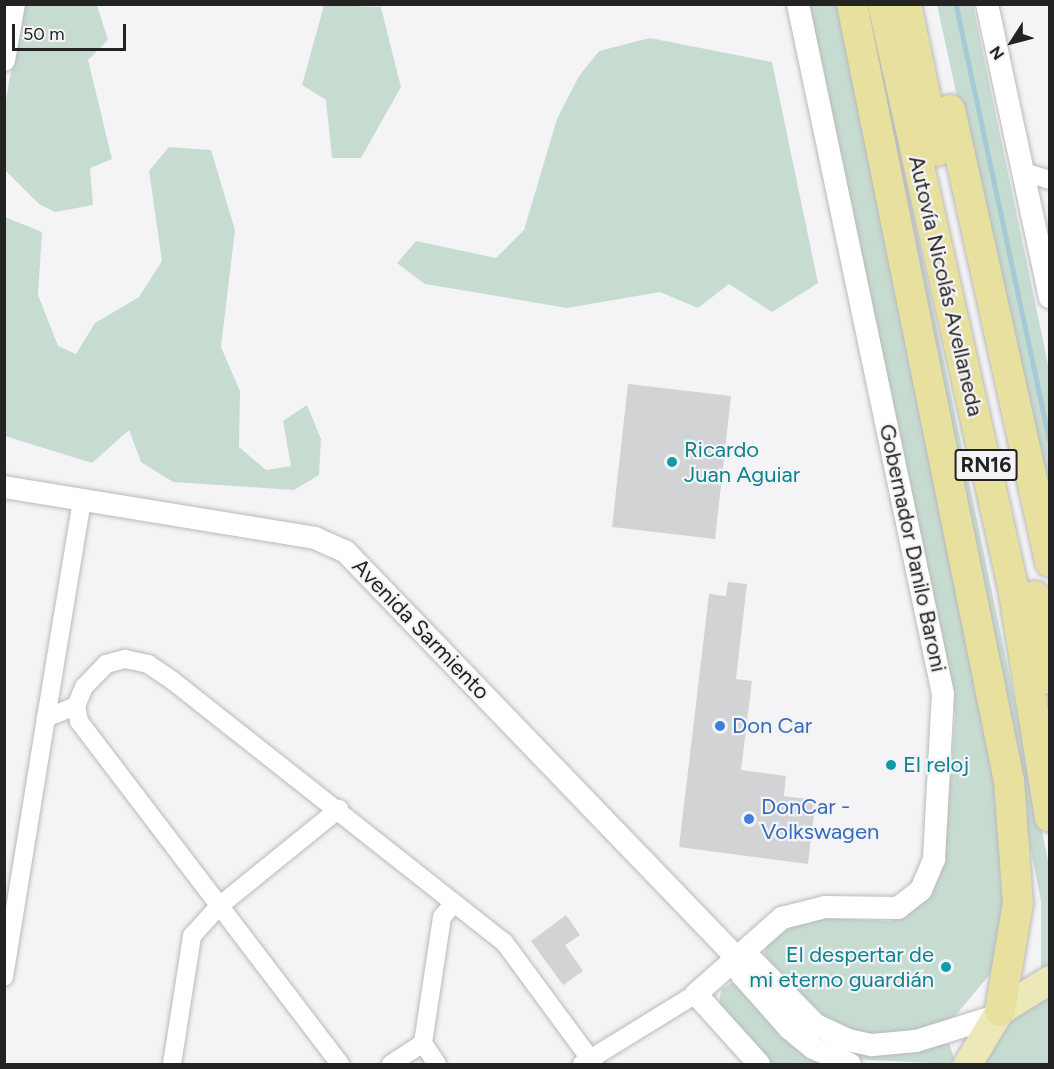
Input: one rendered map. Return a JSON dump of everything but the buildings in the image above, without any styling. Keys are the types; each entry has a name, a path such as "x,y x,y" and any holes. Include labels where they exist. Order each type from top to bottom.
{"highway":[{"path":"852,4 1009,782 1018,903 998,1014"},
{"name":"Autovía Nicolás Avellaneda","path":"883,4 1013,587 1050,817"},
{"name":"Autovía Nicolás Avellaneda","path":"906,4 1050,679"},
{"path":"926,4 1050,562"}],"main road":[{"path":"968,1065 998,1014 1050,980"}],"street":[{"path":"4,60 14,4"},
{"name":"Gobernador Danilo Baroni","path":"696,994 769,926 802,910 898,908 921,890 934,859 942,694 798,4"},
{"path":"987,4 1021,171 1050,297"},
{"path":"1021,171 1050,180"},
{"name":"Avenida Sarmiento","path":"4,487 315,538 346,552 737,958 742,975 795,1034 813,1048 850,1065"},
{"path":"4,977 82,500"},
{"path":"46,718 76,706 93,674 106,664 125,659 148,664 339,810 504,942 588,1063 696,994 759,1065"},
{"path":"76,706 90,740 340,1065"},
{"path":"172,1065 192,936 218,907 339,810"},
{"path":"437,1065 423,1043 442,917 454,903"},
{"name":"Avenida Sarmiento","path":"737,958 754,962 816,1025 848,1040 872,1045 916,1041 998,1014"},
{"path":"392,1065 423,1043"}],"green space":[{"path":"23,5 97,5 108,40 88,60 112,159 90,168 93,205 55,212 39,204 5,170 5,105"},
{"path":"324,5 381,7 401,87 361,158 332,158 326,100 302,85"},
{"path":"806,5 839,5 1013,876 1001,961 955,1016 922,1031 861,1035 827,1022 764,955 768,941 784,928 821,918 892,921 930,897 945,856 955,714"},
{"path":"937,5 973,5 1049,369 1049,520"},
{"path":"650,38 772,62 818,283 772,312 729,284 698,308 660,292 567,308 425,284 397,263 416,241 496,258 524,230 557,119 579,76 599,51"},
{"path":"894,122 1049,865 1049,965 1041,969 1041,901 885,125"},
{"path":"169,147 211,150 235,230 221,347 240,391 239,447 266,470 291,466 283,421 307,405 321,439 319,475 294,490 173,482 141,462 129,430 92,463 5,436 5,217 42,232 38,295 58,346 76,354 95,323 139,297 162,261 149,171"},
{"path":"736,981 782,1037 826,1064 769,1064 719,1006 721,989"},
{"path":"1049,993 1049,1064 981,1064 1016,1014"},
{"path":"803,1027 949,1043 954,1058 951,1064 849,1059"}],"waterway":[{"path":"956,4 1050,441"}],"place":[{"name":"Ricardo Juan Aguiar","path":"672,462"},
{"name":"Don Car","path":"720,726"},
{"name":"El reloj","path":"891,765"},
{"name":"DonCar - Volkswagen","path":"749,819"},
{"name":"El despertar de mi eterno guardián","path":"946,967"}]}
